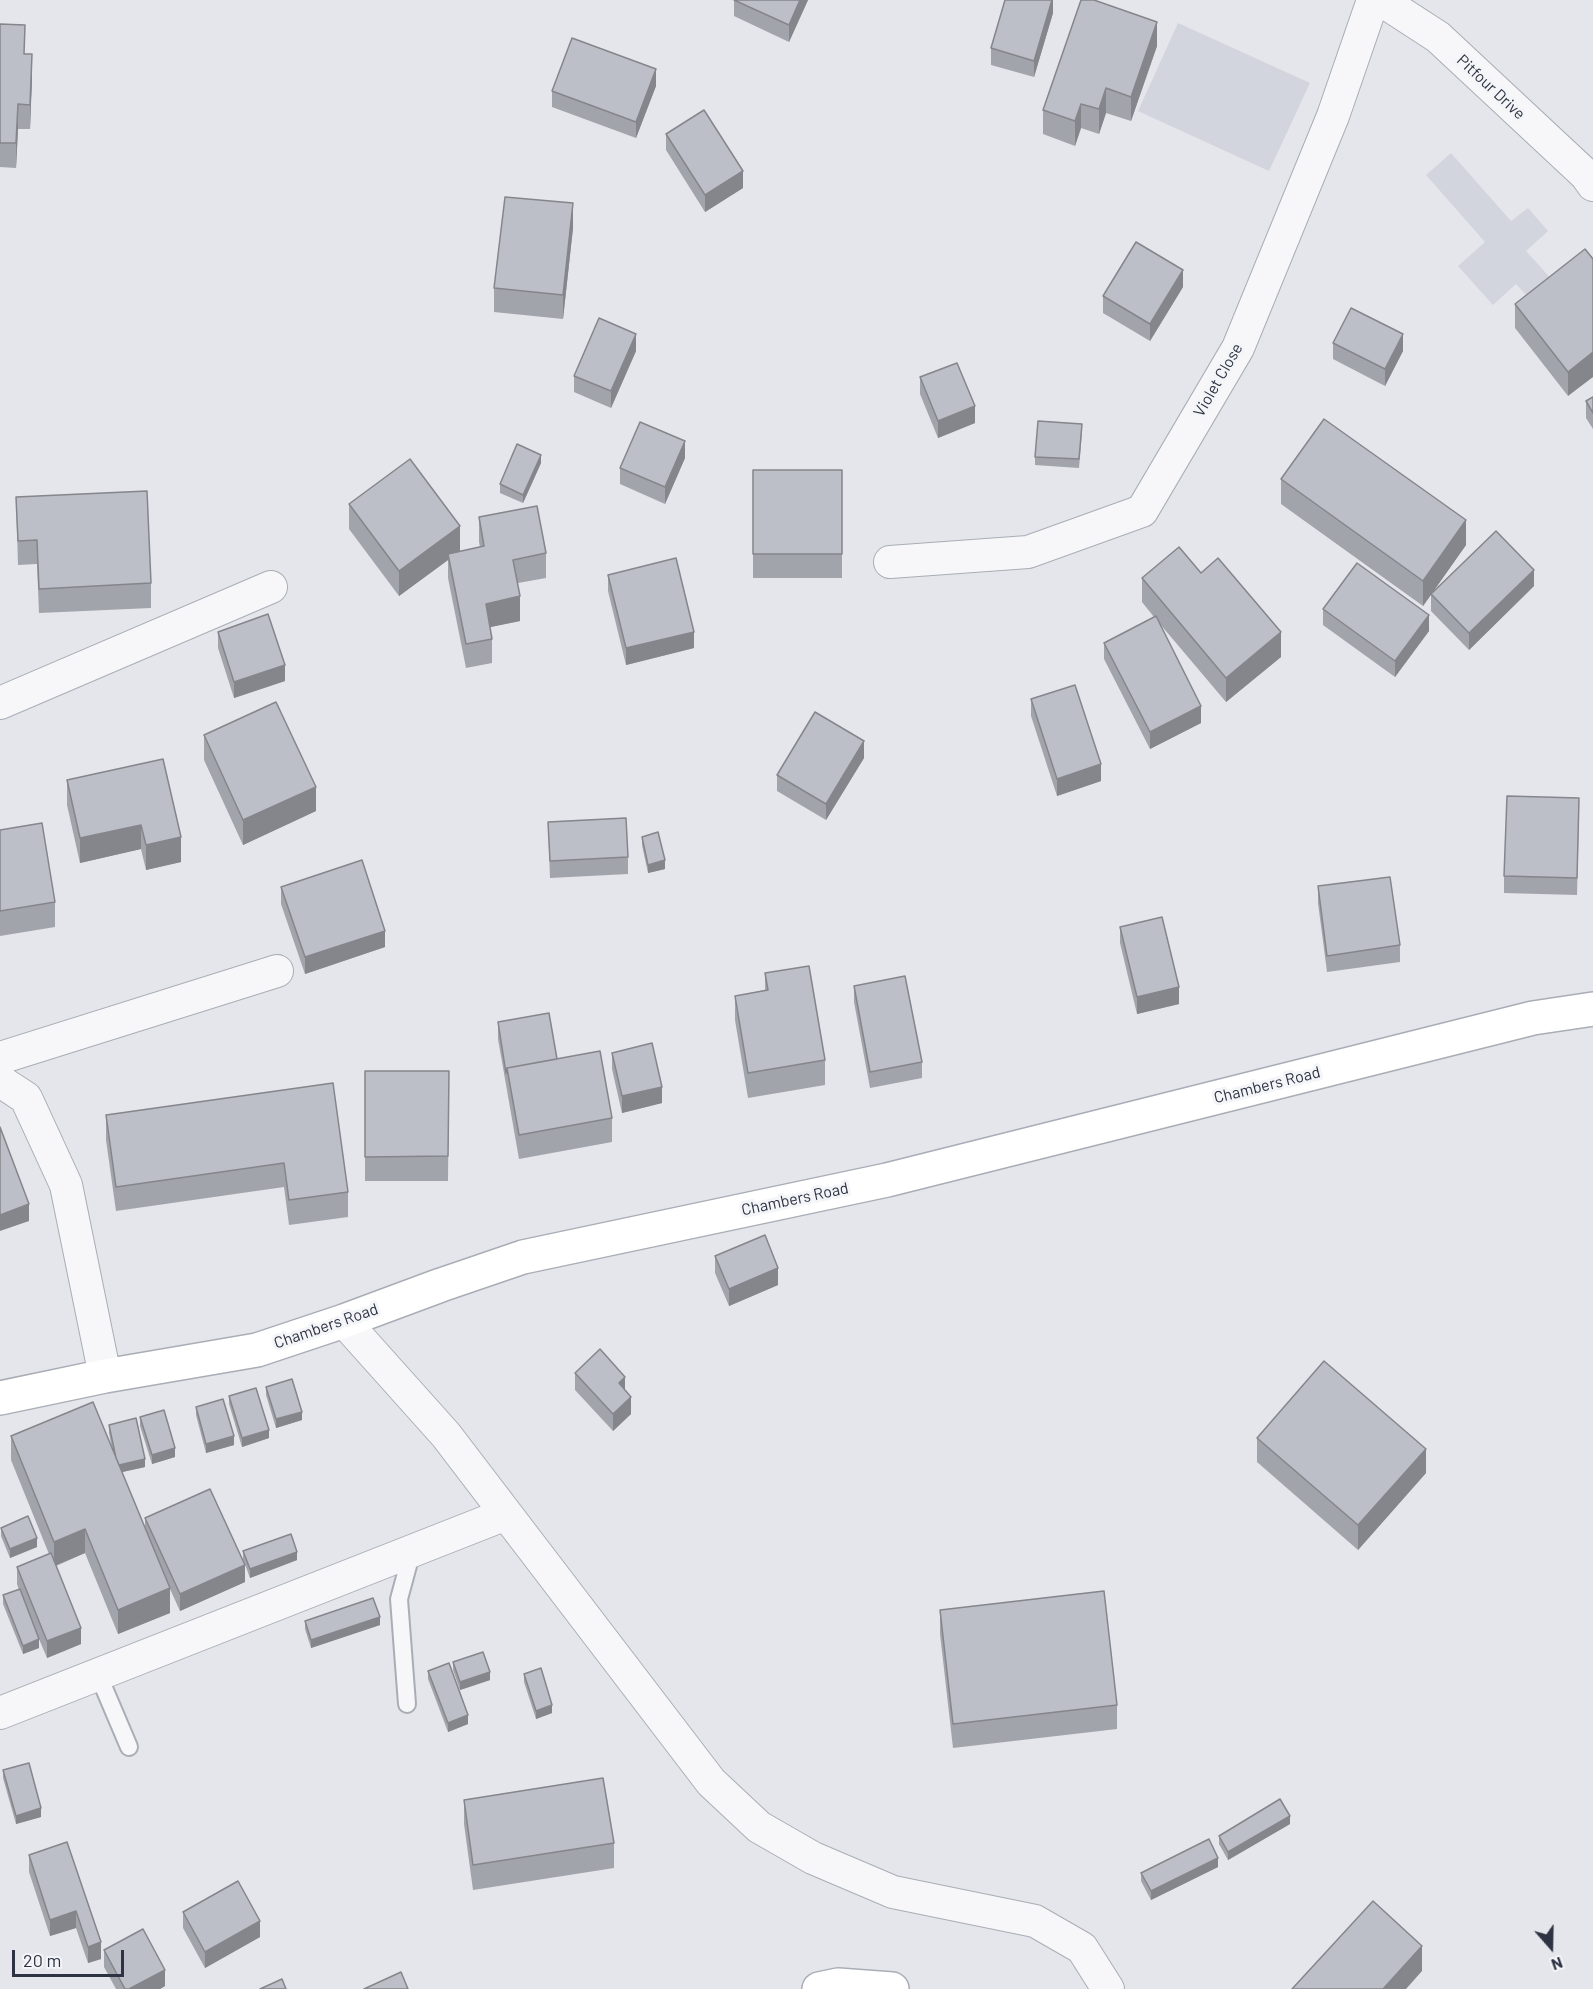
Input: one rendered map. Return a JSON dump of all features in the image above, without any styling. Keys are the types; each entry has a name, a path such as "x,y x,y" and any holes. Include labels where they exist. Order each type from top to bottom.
{"street":[{"name":"Violet Close","path":"890,562 1028,552 1142,511 1238,348 1333,116 1373,0"},
{"name":"Pitfour Drive","path":"1381,0 1438,37 1586,175 1593,185"},
{"path":"0,703 271,587"},
{"path":"0,1058 277,971"},
{"name":"Chambers Road","path":"0,1398 105,1376 257,1350 523,1257 887,1180 1533,1018 1593,1009"},
{"path":"0,1081 26,1098 66,1185 105,1376"},
{"path":"344,1321 446,1435 711,1782 759,1827 813,1858 893,1892 1035,1922 1082,1948 1108,1989"},
{"path":"0,1713 506,1514"},
{"path":"819,1989 838,1985 892,1989"}],"lane":[{"path":"407,1704 399,1599 412,1551"},
{"path":"98,1674 129,1747"}],"shaded area":[{"path":"1178,23 1310,83 1269,171 1138,111"},
{"path":"1451,153 1511,221 1528,208 1548,231 1526,251 1554,282 1532,301 1516,284 1493,305 1458,266 1485,242 1426,175"}],"building":[{"path":"734,0 800,0 789,25"},
{"path":"1005,0 1052,0 1034,61 991,48"},
{"path":"1081,0 1094,0 1157,22 1131,97 1106,88 1099,109 1081,104 1075,121 1043,110"},
{"path":"0,24 25,25 24,54 32,54 30,105 18,104 16,143 0,143"},
{"path":"572,38 656,69 636,122 552,91"},
{"path":"704,110 743,171 705,195 666,134"},
{"path":"505,197 573,203 563,295 494,288"},
{"path":"1136,242 1183,270 1150,324 1103,296"},
{"path":"1585,249 1593,259 1593,352 1568,372 1515,304"},
{"path":"1351,308 1403,334 1385,369 1333,343"},
{"path":"599,318 636,334 611,391 574,376"},
{"path":"957,363 975,406 938,421 920,377"},
{"path":"1593,397 1593,413 1586,401"},
{"path":"1324,419 1466,520 1423,581 1281,479"},
{"path":"1038,421 1082,424 1079,459 1035,457"},
{"path":"640,422 685,441 665,487 620,468"},
{"path":"517,444 541,455 523,495 500,484"},
{"path":"410,459 460,526 399,571 349,504"},
{"path":"753,470 842,470 842,554 753,554"},
{"path":"147,491 151,583 39,589 37,540 18,541 16,497"},
{"path":"537,506 546,553 513,560 520,596 486,604 492,639 466,644 448,554 484,546 479,517"},
{"path":"1496,531 1534,570 1469,633 1431,594"},
{"path":"1179,547 1201,573 1218,558 1281,632 1226,678 1142,578"},
{"path":"676,558 694,632 626,648 608,575"},
{"path":"1357,563 1429,615 1395,661 1323,609"},
{"path":"268,614 285,665 234,682 218,632"},
{"path":"1156,616 1201,706 1150,732 1104,643"},
{"path":"1075,685 1101,764 1057,779 1031,699"},
{"path":"276,702 316,787 243,820 204,735"},
{"path":"815,712 864,741 826,804 777,775"},
{"path":"163,759 181,837 146,845 141,825 80,838 67,780"},
{"path":"1507,796 1579,798 1577,878 1504,876"},
{"path":"626,818 628,857 550,861 548,822"},
{"path":"42,823 55,902 0,911 0,830"},
{"path":"658,832 665,860 648,865 642,837"},
{"path":"362,860 385,931 305,957 281,887"},
{"path":"1390,877 1400,945 1327,956 1318,886"},
{"path":"1162,917 1179,987 1137,997 1120,927"},
{"path":"809,966 825,1060 748,1073 735,996 768,990 765,973"},
{"path":"905,976 922,1062 870,1072 854,986"},
{"path":"549,1013 557,1059 507,1068 506,1073 498,1022"},
{"path":"652,1043 662,1087 622,1096 612,1053"},
{"path":"600,1051 612,1118 519,1135 507,1068"},
{"path":"365,1071 449,1071 448,1156 365,1157"},
{"path":"333,1083 348,1192 289,1200 284,1163 116,1187 106,1115"},
{"path":"0,1127 29,1204 0,1215"},
{"path":"765,1235 778,1268 729,1289 715,1256"},
{"path":"600,1349 625,1377 619,1383 631,1397 613,1414 575,1373"},
{"path":"1324,1361 1426,1449 1358,1525 1257,1438"},
{"path":"292,1379 302,1412 276,1419 266,1387"},
{"path":"256,1388 269,1430 242,1438 229,1396"},
{"path":"223,1399 234,1436 206,1444 196,1407"},
{"path":"93,1402 170,1588 118,1610 85,1529 54,1542 11,1436"},
{"path":"164,1410 175,1448 152,1455 140,1417"},
{"path":"136,1418 145,1459 119,1465 109,1425"},
{"path":"210,1489 245,1565 180,1594 145,1518"},
{"path":"28,1516 37,1538 10,1549 1,1528"},
{"path":"291,1534 297,1552 250,1569 243,1551"},
{"path":"51,1553 81,1628 47,1641 17,1567"},
{"path":"20,1589 39,1639 23,1646 3,1595"},
{"path":"1104,1591 1117,1705 953,1724 940,1610"},
{"path":"373,1598 380,1617 311,1640 305,1621"},
{"path":"483,1652 490,1672 460,1682 453,1662"},
{"path":"449,1663 468,1715 448,1723 428,1671"},
{"path":"541,1668 552,1705 536,1711 524,1674"},
{"path":"29,1763 41,1808 16,1816 3,1770"},
{"path":"603,1778 614,1843 473,1865 464,1800"},
{"path":"1280,1799 1290,1816 1228,1852 1219,1836"},
{"path":"1209,1839 1218,1858 1151,1891 1141,1873"},
{"path":"67,1842 101,1942 88,1947 76,1911 50,1920 29,1855"},
{"path":"238,1881 260,1921 205,1952 183,1912"},
{"path":"1373,1901 1422,1946 1383,1989 1292,1989"},
{"path":"143,1929 165,1970 125,1989 104,1950"},
{"path":"401,1972 408,1989 364,1989"},
{"path":"282,1979 286,1989 260,1989"}]}
